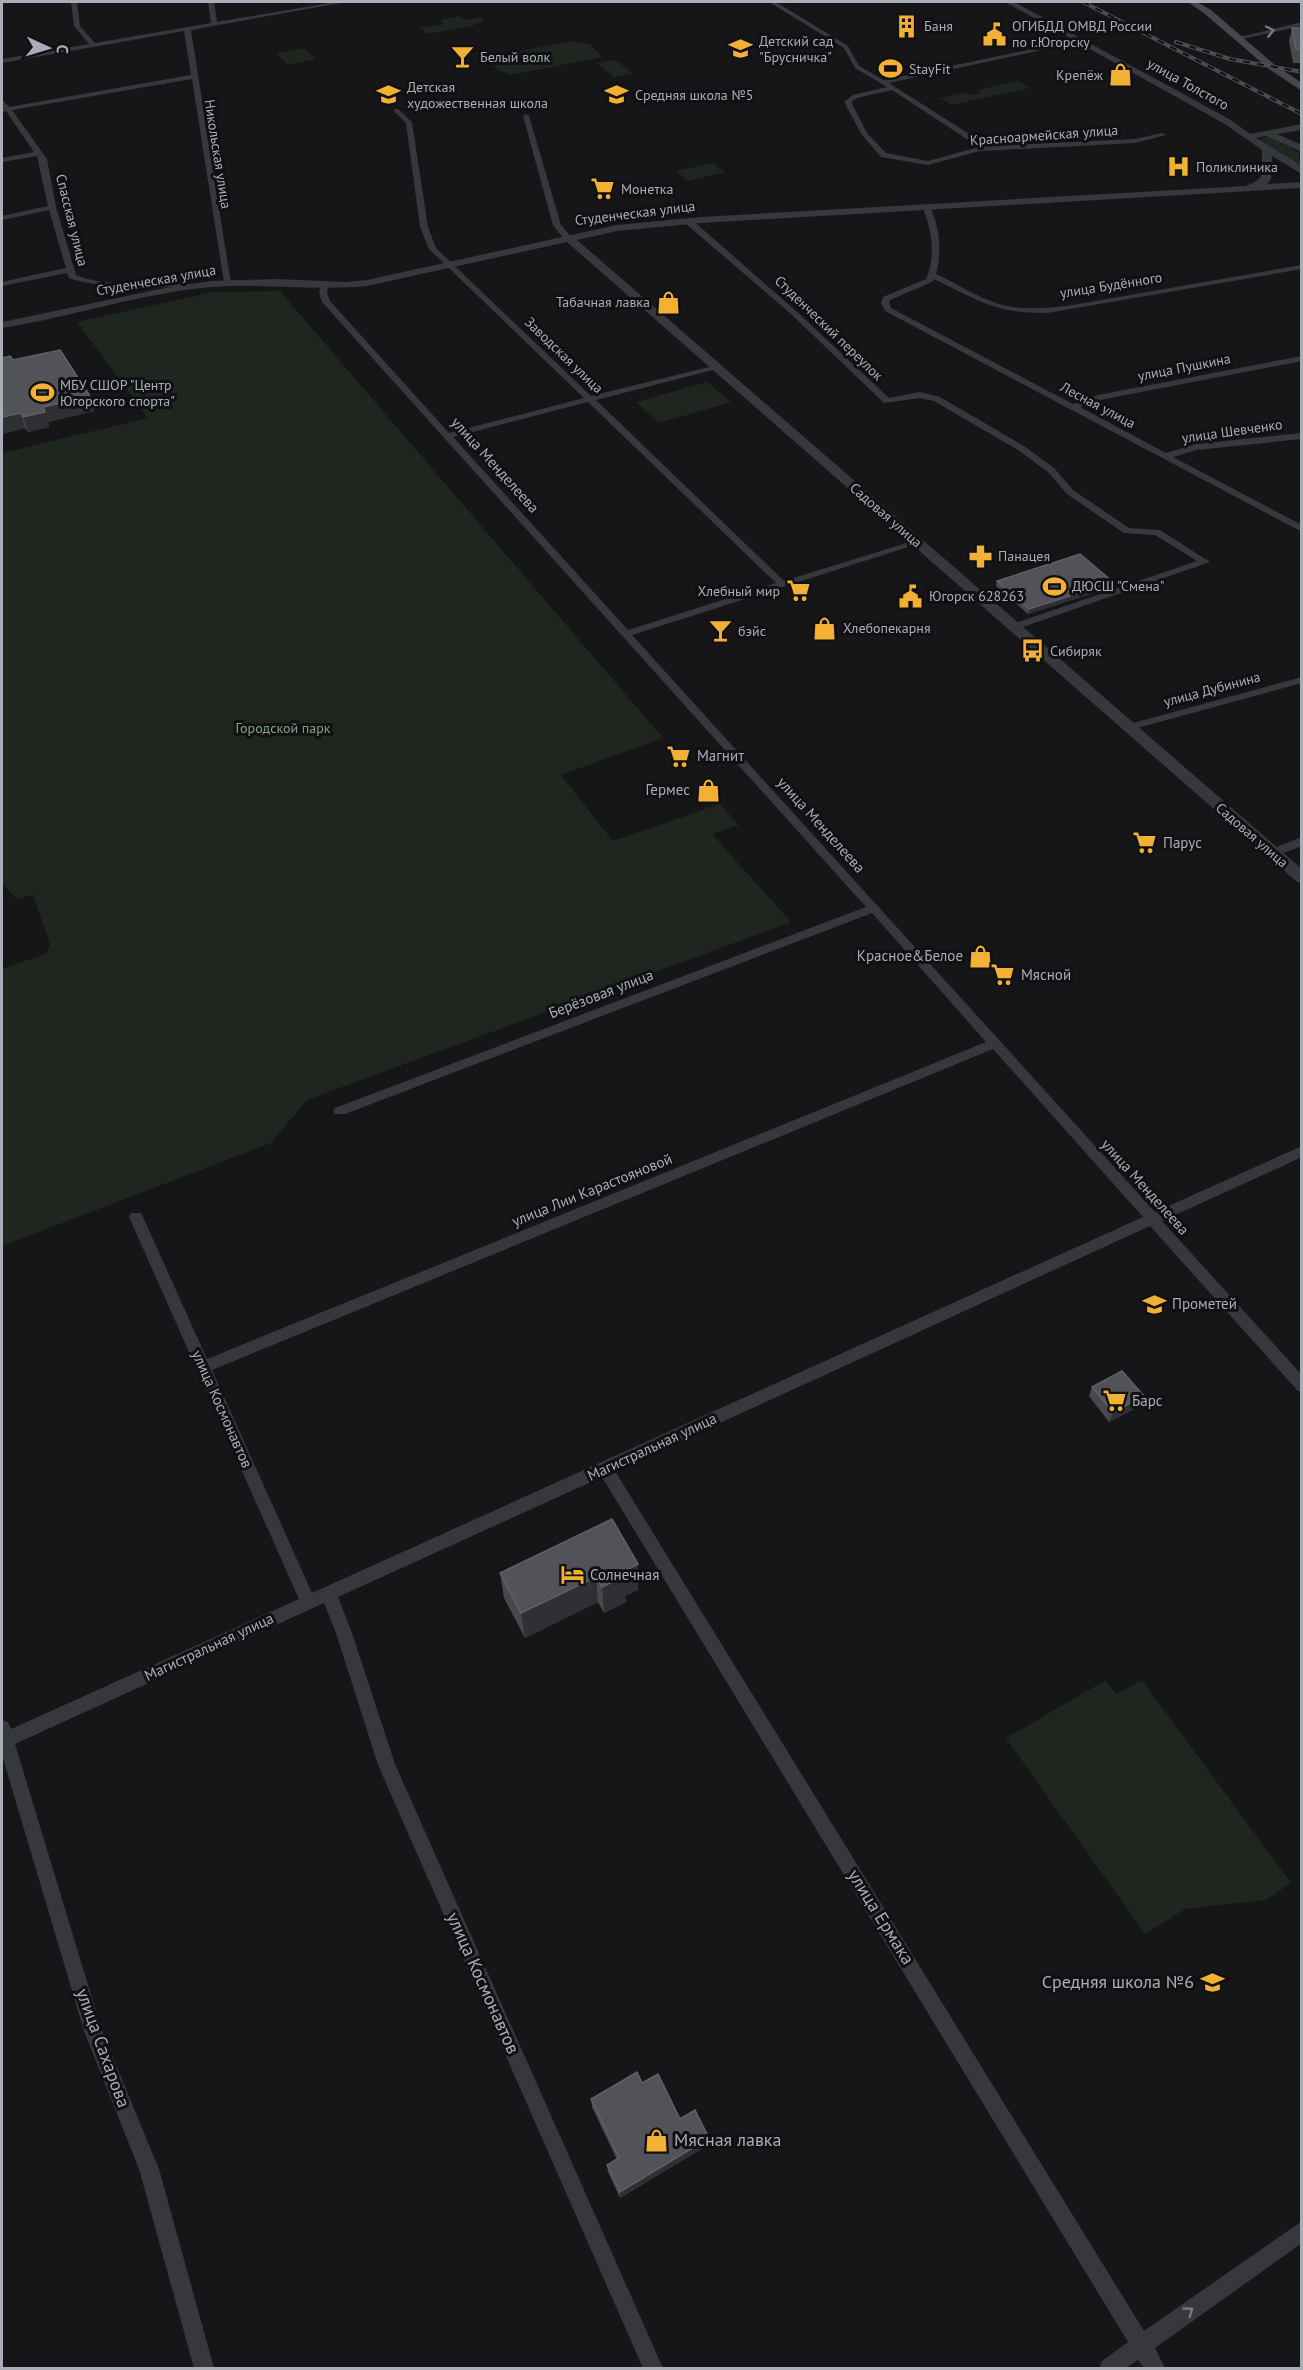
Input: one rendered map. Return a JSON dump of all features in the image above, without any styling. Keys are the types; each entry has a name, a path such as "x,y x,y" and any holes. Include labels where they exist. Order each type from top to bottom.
{"main road":[{"path":"1192,2 1208,12 1272,67 1302,88"}],"street":[{"path":"74,2 77,26 92,44"},
{"path":"211,2 214,24"},
{"path":"2,61 343,2"},
{"path":"772,2 846,47 854,64 987,149"},
{"name":"улица Толстого","path":"1008,2 1228,122"},
{"path":"1238,38 1302,24"},
{"name":"Никольская улица","path":"187,28 193,77 228,282"},
{"path":"884,82 1078,40"},
{"path":"4,109 193,77"},
{"name":"Красноармейская улица","path":"894,88 855,96 850,99 848,106 864,134 884,155 928,163 987,149 1135,141 1162,135"},
{"name":"Спасская улица","path":"2,101 4,109 40,153 69,270 78,280 190,286"},
{"name":"Заводская улица","path":"396,110 409,122 426,235 433,249 782,584"},
{"name":"Садовая улица","path":"526,116 557,225 567,237 1302,878"},
{"path":"1228,122 1267,133 1302,149"},
{"path":"1228,122 1267,150 1302,171"},
{"path":"1248,137 1301,127"},
{"path":"1292,144 1288,138 1289,133 1301,127"},
{"path":"1246,188 1261,185 1266,179 1267,150"},
{"path":"2,160 40,153"},
{"name":"Студенческая улица","path":"2,325 190,286 228,282 367,283 608,229 688,221 927,209 1302,185"},
{"path":"2,218 52,207"},
{"path":"927,209 932,223 935,254 932,275"},
{"name":"Студенческий переулок","path":"688,221 763,284 826,343 854,374 887,401 920,395 937,399 1021,448 1051,470 1070,492 1127,531 1157,532 1206,562 1016,627"},
{"name":"улица Будённого","path":"932,275 993,305 1028,310 1073,306 1302,267"},
{"path":"2,284 69,270"},
{"name":"Лесная улица","path":"932,275 922,283 891,295 885,303 888,309 1302,529"},
{"name":"улица Менделеева","path":"326,284 323,293 326,302 1302,1386"},
{"name":"улица Пушкина","path":"1072,407 1098,398 1302,358"},
{"path":"448,436 714,367"},
{"name":"улица Шевченко","path":"1167,456 1196,447 1302,436"},
{"path":"624,634 919,542"},
{"name":"улица Дубинина","path":"1130,727 1302,680"},
{"path":"1273,853 1302,841"},
{"name":"Берёзовая улица","path":"340,1111 874,908"},
{"name":"улица Лии Карастояновой","path":"202,1367 995,1043"},
{"name":"Магистральная улица","path":"3,1737 328,1593 1302,1151"},
{"name":"улица Космонавтов","path":"136,1217 308,1601"},
{"name":"улица Ермака","path":"605,1468 1155,2368"},
{"name":"улица Космонавтов","path":"328,1593 344,1633 387,1765 653,2368"},
{"name":"улица Сахарова","path":"3,1737 93,2031 149,2169 204,2368"},
{"path":"1108,2368 1302,2231"}],"green space":[{"path":"460,16 465,20 480,17 484,20 472,26 427,34 420,28 444,24 441,20"},
{"path":"573,41 591,45 602,57 511,75 497,69 492,64 493,59 500,55"},
{"path":"303,48 316,59 288,65 276,53"},
{"path":"615,60 633,73 614,77 596,63"},
{"path":"1018,81 1030,88 952,105 940,98 964,92 969,95 981,93 977,90"},
{"path":"1270,136 1301,154 1301,167 1259,140"},
{"path":"713,163 725,172 688,181 676,171"},
{"name":"Городской парк","path":"280,291 663,738 561,775 613,841 720,804 739,825 712,834 791,922 307,1100 271,1143 2,1246 2,969 46,954 50,944 33,895 16,899 2,882 2,453 148,418 77,322 213,292"},
{"path":"707,382 731,402 659,423 636,402"},
{"path":"1106,1680 1116,1694 1142,1680 1291,1883 1266,1900 1185,1909 1145,1934 1006,1738"}],"building":[{"path":"1292,28 1302,28 1302,50 1296,49"},
{"name":"МБУ СШОР \"Центр Югорского спорта\"","path":"60,350 90,396 43,407 45,412 23,417 21,413 2,417 2,358 10,356 13,360"},
{"name":"ДЮСШ \"Смена\"","path":"1080,554 1113,582 1029,609 997,581"},
{"path":"1122,1371 1144,1396 1113,1412 1092,1387"},
{"path":"612,1519 638,1564 623,1572 625,1576 602,1587 596,1577 521,1613 500,1573"},
{"name":"Мясная лавка","path":"637,2072 642,2083 658,2074 680,2119 695,2110 709,2138 620,2192 607,2165 619,2158 591,2099"}],"railway":[{"path":"1083,2 1302,114"},
{"path":"1176,42 1230,59 1302,72"}],"place":[{"name":"Баня","path":"906,26"},
{"name":"ОГИБДД ОМВД России по г.Югорску","path":"994,34"},
{"name":"Детский сад \"Брусничка\"","path":"741,49"},
{"name":"Белый волк","path":"462,57"},
{"name":"StayFit","path":"891,69"},
{"name":"Крепёж","path":"1121,75"},
{"name":"Детская художественная школа","path":"389,95"},
{"name":"Средняя школа №5","path":"617,95"},
{"name":"Поликлиника","path":"1178,167"},
{"name":"Монетка","path":"603,189"},
{"name":"Табачная лавка","path":"668,302"},
{"name":"МБУ СШОР \"Центр Югорского спорта\"","path":"42,393"},
{"name":"Панацея","path":"980,556"},
{"name":"ДЮСШ \"Смена\"","path":"1054,586"},
{"name":"Хлебный мир","path":"798,591"},
{"name":"Югорск 628263","path":"911,596"},
{"name":"Хлебопекарня","path":"825,628"},
{"name":"бэйс","path":"720,631"},
{"name":"Сибиряк","path":"1032,651"},
{"name":"Магнит","path":"679,756"},
{"name":"Гермес","path":"708,790"},
{"name":"Парус","path":"1145,843"},
{"name":"Красное&Белое","path":"981,956"},
{"name":"Мясной","path":"1003,975"},
{"name":"Прометей","path":"1154,1304"},
{"name":"Барс","path":"1114,1401"},
{"name":"Солнечная","path":"572,1575"},
{"name":"Средняя школа №6","path":"1212,1982"},
{"name":"Мясная лавка","path":"656,2140"}]}
